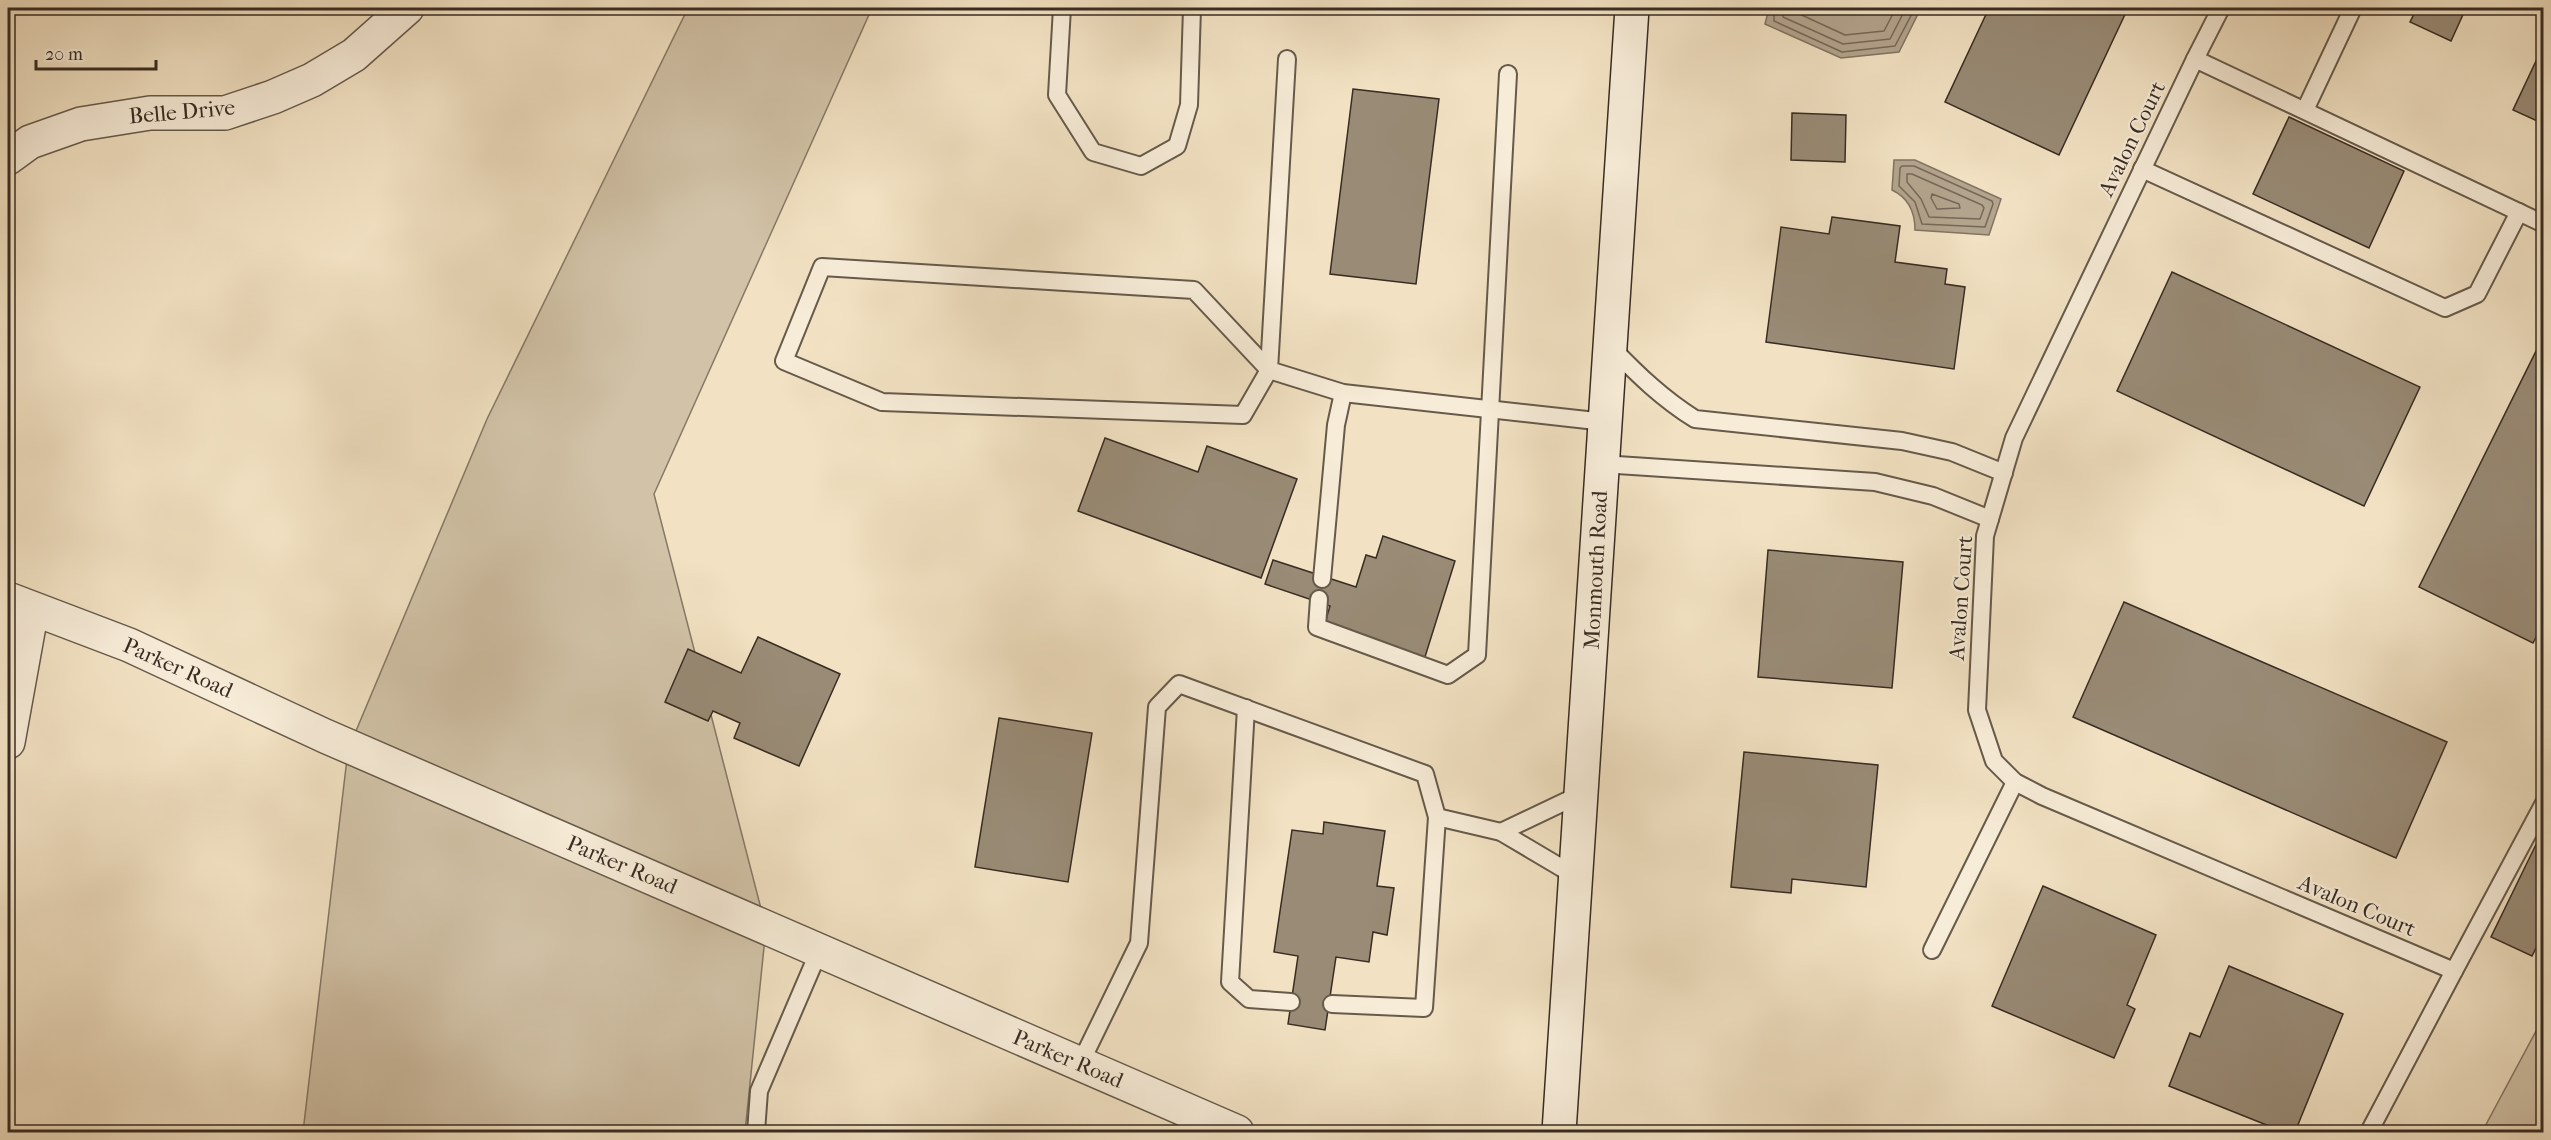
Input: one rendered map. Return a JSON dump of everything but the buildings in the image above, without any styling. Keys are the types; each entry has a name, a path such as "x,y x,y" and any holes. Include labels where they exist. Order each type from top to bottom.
{"street":[{"name":"Belle Drive","path":"8,158 30,142 81,124 150,114 225,113 273,97 312,80 354,55 407,8"},
{"name":"Monmouth Road","path":"1558,1132 1583,793 1632,8"},
{"path":"8,742 20,604"},
{"name":"Parker Road","path":"20,604 129,645 325,736 1237,1132"}],"lane":[{"path":"1062,8 1057,95 1093,152 1141,166 1177,146 1189,105 1192,8"},
{"name":"Avalon Court","path":"2221,8 2014,438 1985,536 1977,710 1994,761 2014,782 2042,796 2454,971"},
{"path":"2305,110 2353,8"},
{"path":"1287,58 1269,370 1243,415 882,402 784,361 822,267 1194,290 1269,370 1343,393 1605,422"},
{"path":"2195,59 2544,224"},
{"path":"1319,599 1317,627 1448,675 1477,655 1508,74"},
{"path":"2142,169 2445,308 2477,294 2518,212"},
{"path":"1611,348 1661,397 1695,419 1902,441 1952,452 2004,473"},
{"path":"1322,579 1336,425 1343,393"},
{"path":"1602,464 1875,482 1934,496 1990,519"},
{"path":"1080,1064 1139,943 1157,707 1179,684 1425,774 1437,817 1424,1008 1332,1004"},
{"path":"1246,708 1230,982 1249,999 1292,1002"},
{"path":"1932,950 2014,782"},
{"path":"1501,832 1583,793"},
{"path":"2369,1132 2544,803"},
{"path":"1437,817 1501,832 1577,877"},
{"path":"757,1132 759,1091 819,951"}],"shaded area":[{"path":"688,8 872,8 654,494 766,928 745,1132 303,1132 348,750 487,419"},
{"path":"2543,1018 2543,1132 2482,1132"}],"water":[{"path":"1769,8 1921,8 1899,52 1841,58 1765,24"},
{"path":"1894,160 1915,160 2001,199 1989,235 1915,230 1910,206 1903,197 1892,190"}]}
